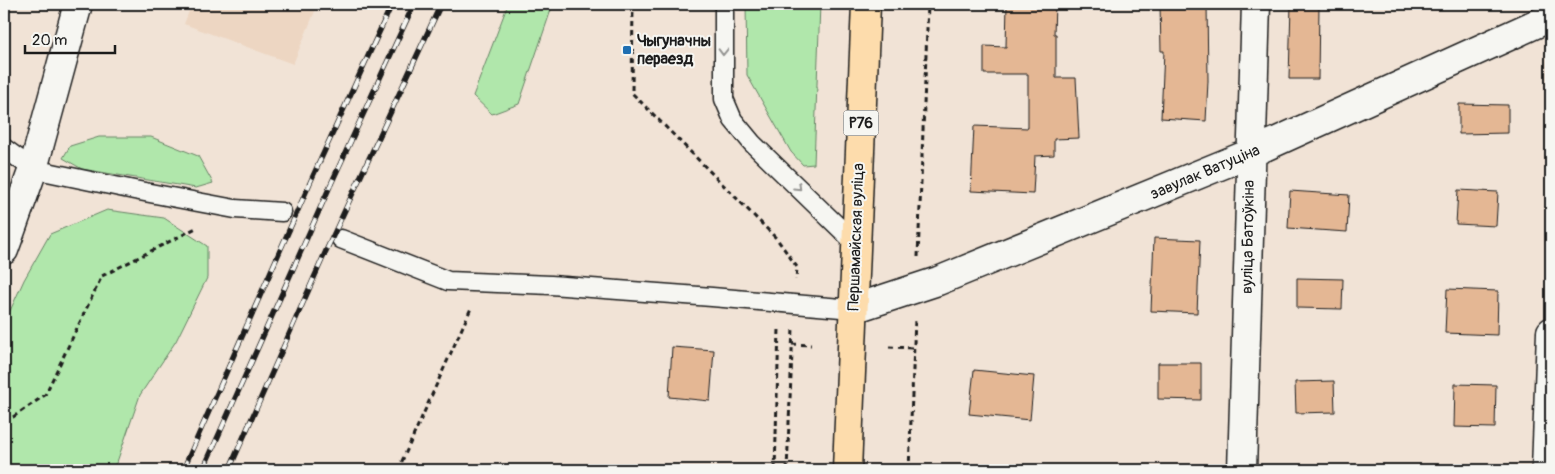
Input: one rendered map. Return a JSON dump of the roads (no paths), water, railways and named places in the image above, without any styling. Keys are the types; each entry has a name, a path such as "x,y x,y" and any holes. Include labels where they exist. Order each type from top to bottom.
{"main road":[{"name":"Першамайская вуліца","path":"847,470 852,309 866,4"}],"street":[{"path":"4,250 33,169 78,4"},
{"name":"вуліца Батоўкіна","path":"1242,470 1256,4"},
{"name":"завулак Ватуціна","path":"852,309 916,289 1250,154 1551,17"},
{"path":"1546,470 1551,332"}],"lane":[{"path":"724,4 724,99 733,120 752,143 855,242"},
{"path":"4,148 33,169 235,209 282,212"},
{"path":"341,239 448,281 551,286 852,309"}],"railway":[{"path":"183,470 313,176 392,4"},
{"path":"203,470 414,4"},
{"path":"229,470 325,253 441,4"}],"place":[{"name":"Чыгуначны пераезд","path":"627,50"}]}
